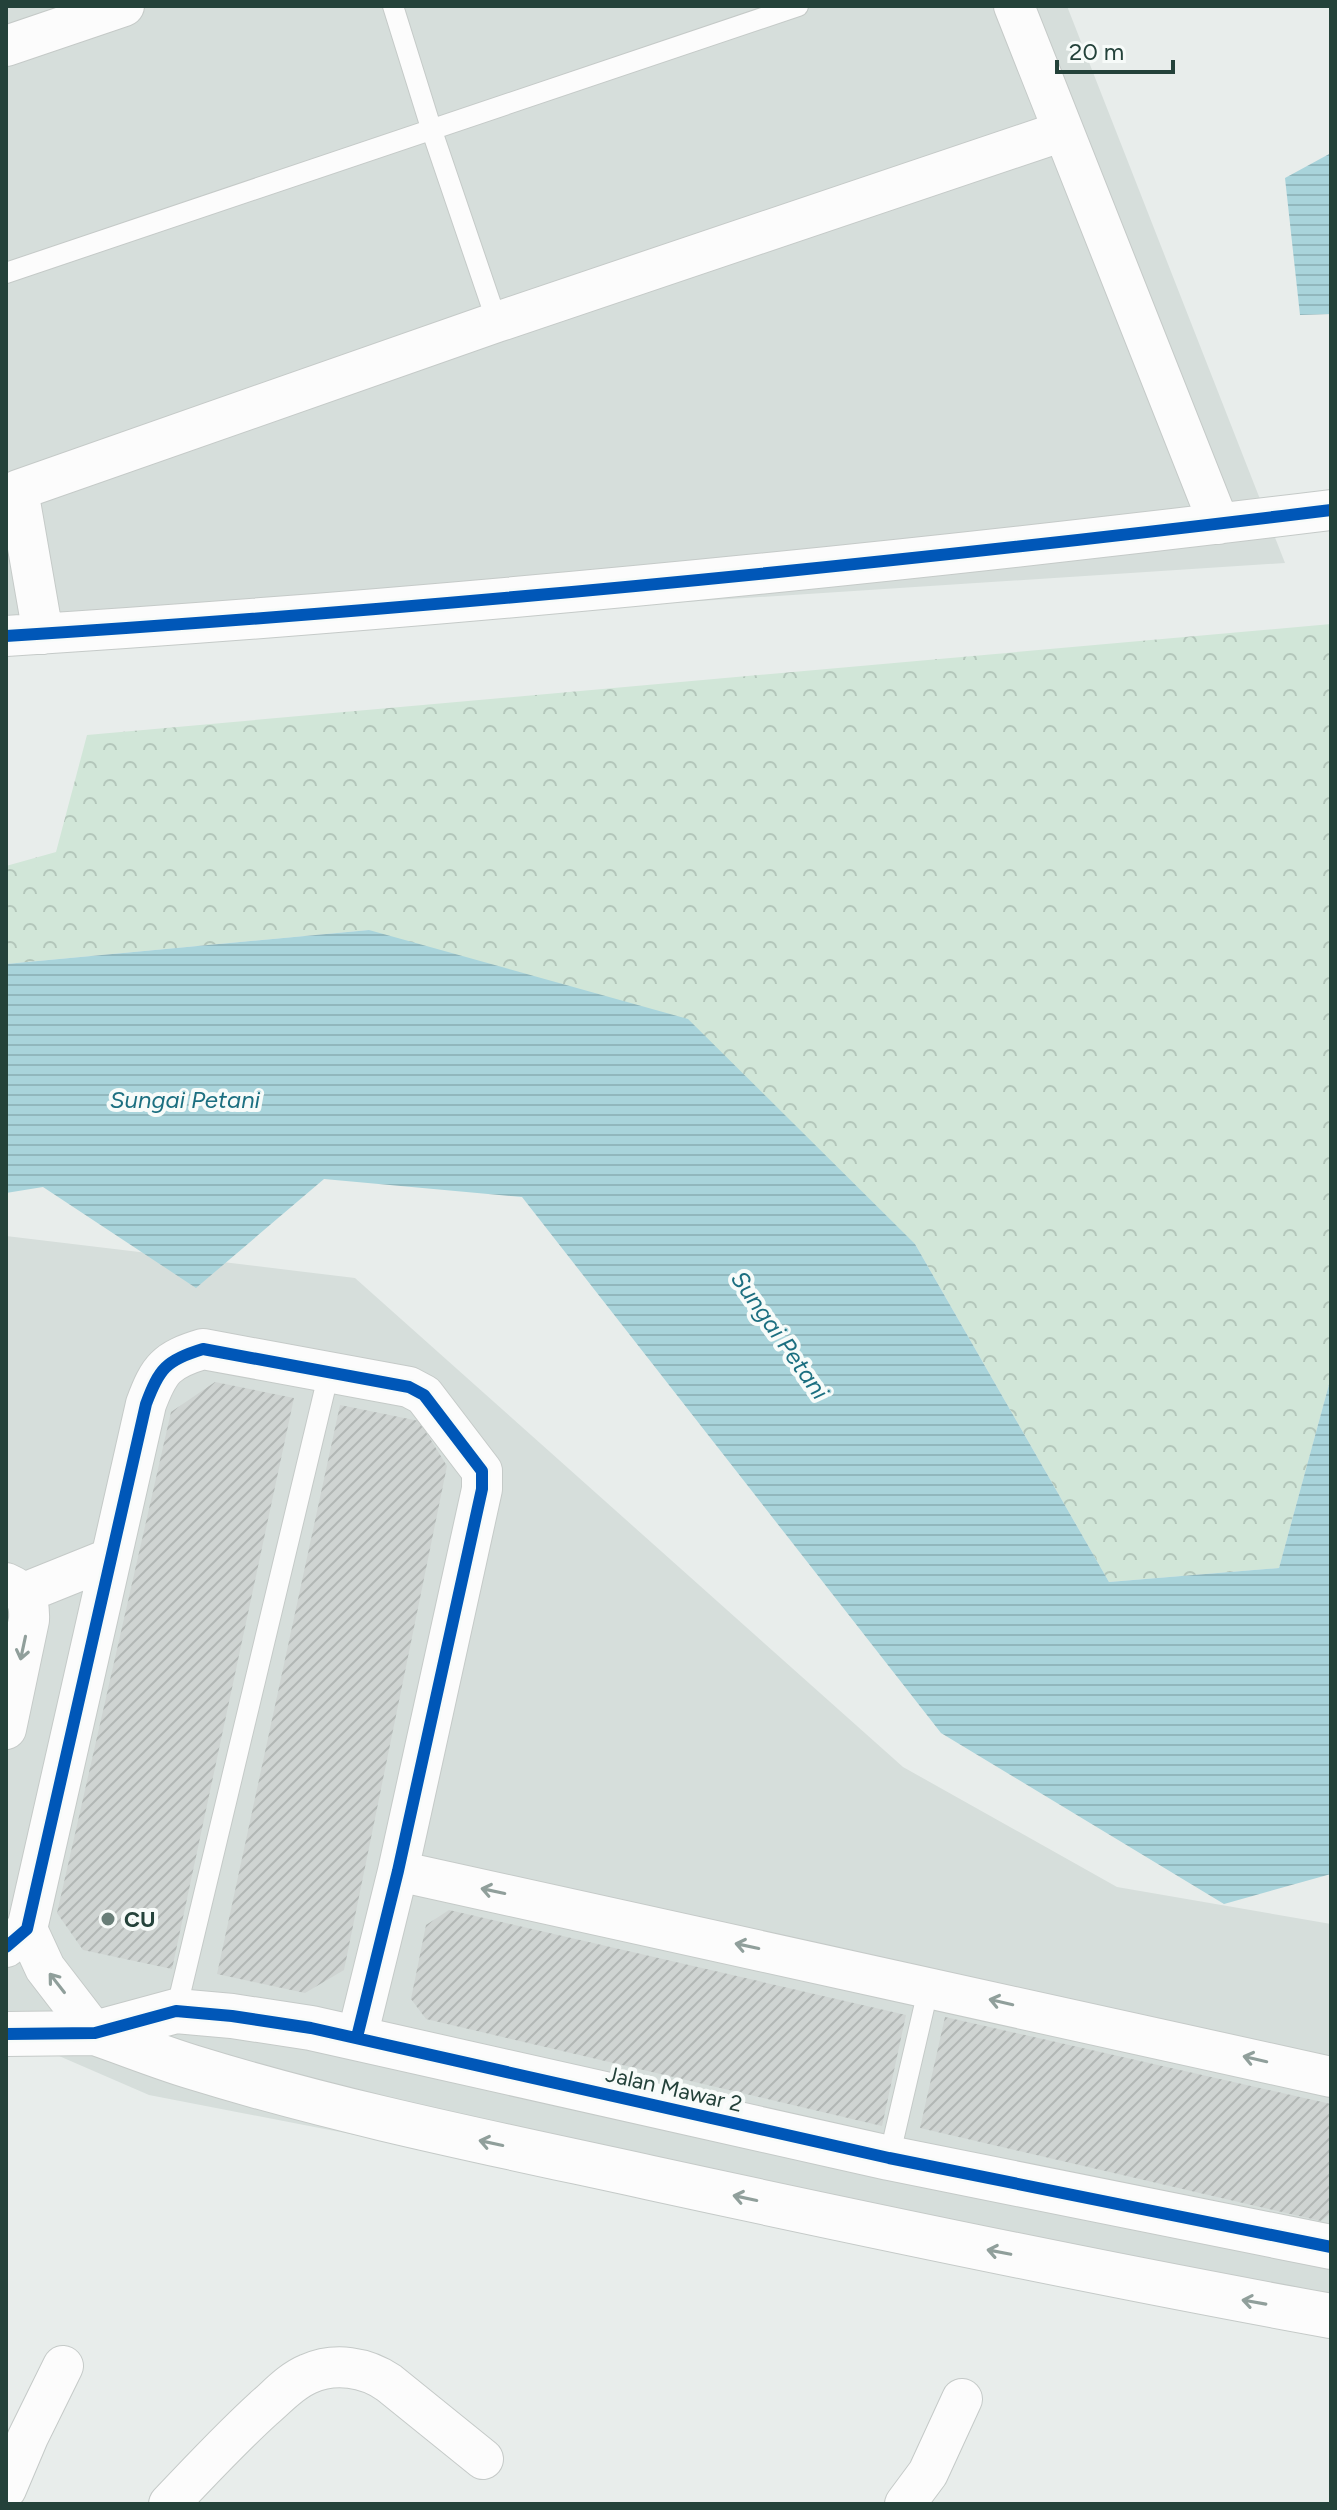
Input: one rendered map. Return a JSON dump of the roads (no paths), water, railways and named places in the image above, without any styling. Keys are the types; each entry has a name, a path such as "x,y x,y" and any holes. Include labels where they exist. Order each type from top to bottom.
{"street":[{"path":"6,46 124,6"},
{"path":"1014,6 1219,524"},
{"path":"1063,131 12,487 25,635 349,611 619,586 1331,510"},
{"path":"95,2033 45,1968 16,1938 111,1558 146,1404 155,1379 165,1366 203,1349 409,1387 424,1395 482,1471 482,1489 398,1871 357,2037"},
{"path":"6,1729 30,1605 15,1588 111,1558"},
{"path":"398,1871 1331,2077"},
{"name":"Jalan Mawar 2","path":"6,2034 95,2033 176,2011 232,2016 357,2037 889,2158 1331,2247"},
{"name":"Jalan Mawar 2","path":"95,2033 190,2066 297,2097 470,2138 885,2229 1331,2316"},
{"path":"6,2489 63,2366"},
{"path":"169,2504 230,2439 294,2381 311,2372 334,2368 373,2372 483,2459"},
{"path":"905,2504 928,2473 962,2399"}],"lane":[{"path":"393,6 497,322"},
{"path":"6,273 798,6"},
{"path":"176,2011 329,1372"},
{"path":"889,2158 929,1986"}],"water":[{"path":"1331,153 1331,314 1300,315 1285,178"},
{"name":"Sungai Petani","path":"369,930 688,1019 915,1244 1109,1582 1279,1568 1331,1377 1331,1874 1224,1904 941,1733 522,1197 324,1179 196,1288 43,1187 6,1193 6,964"}],"place":[{"name":"CU","path":"108,1919"}]}
